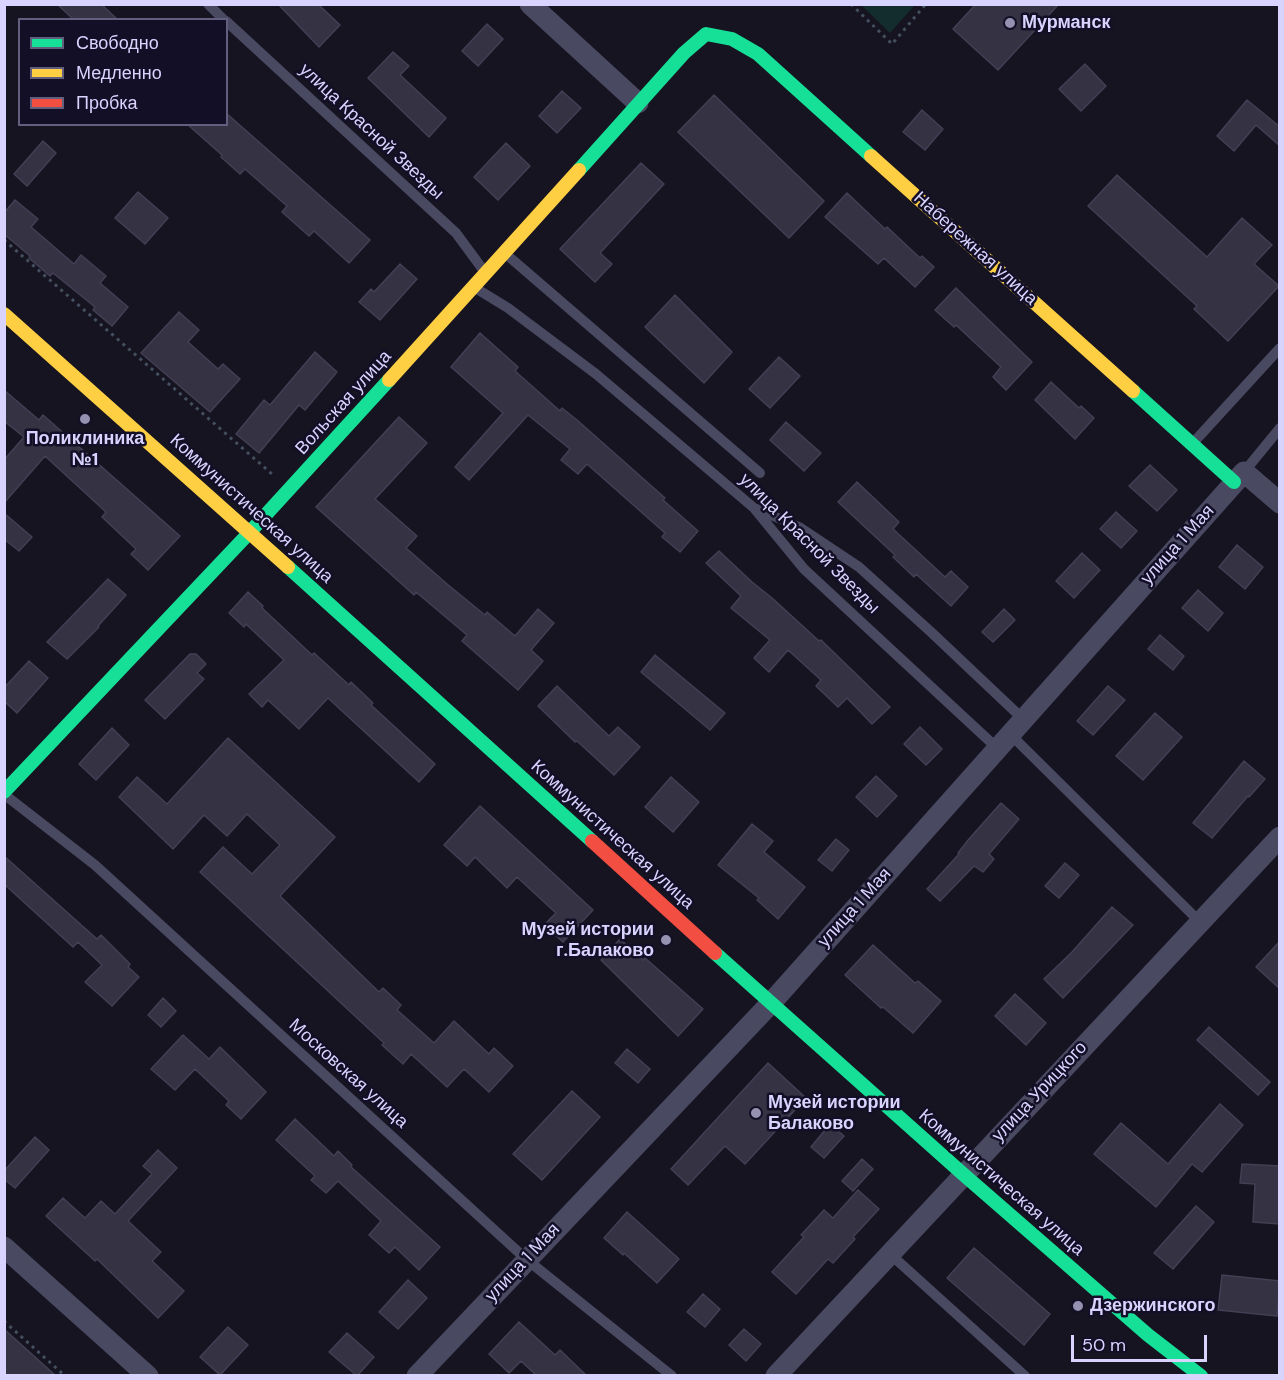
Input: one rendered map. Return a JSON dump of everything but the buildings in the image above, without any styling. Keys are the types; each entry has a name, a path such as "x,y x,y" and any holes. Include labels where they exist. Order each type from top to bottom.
{"street":[{"path":"530,4 638,103"},
{"name":"Вольская улица","path":"4,793 289,489 684,53 706,34"},
{"name":"Набережная улица","path":"706,34 732,39 758,54 1192,444 1239,477"},
{"name":"Коммунистическая улица","path":"4,314 250,531 963,1174 1148,1335 1201,1376"},
{"path":"1239,477 1280,503"},
{"name":"улица 1 Мая","path":"417,1376 771,1003 1239,477"},
{"name":"улица Урицкого","path":"776,1376 1280,837"},
{"path":"4,1247 148,1376"}],"lane":[{"name":"улица Красной Звезды","path":"208,4 223,18"},
{"name":"улица Красной Звезды","path":"228,23 456,233 486,273"},
{"path":"505,253 760,472"},
{"name":"улица Красной Звезды","path":"474,287 508,308 596,374 754,508 804,569 1010,734 1200,922"},
{"path":"1192,444 1280,348"},
{"name":"улица 1 Мая","path":"1239,477 1280,428"},
{"path":"754,508 799,527 859,567 931,632 1010,734"},
{"name":"Московская улица","path":"4,793 95,865 526,1259 672,1376"},
{"path":"889,1253 1025,1376"}],"path":[{"path":"851,4 892,44 926,4"},
{"path":"4,240 289,489"},
{"path":"4,1321 65,1376"}],"green space":[{"path":"861,5 915,5 890,33"}],"traffic: fast":[{"path":"579,170 684,53 706,34 732,39 758,54 871,156"},
{"path":"4,792 250,532 389,380"},
{"path":"1133,391 1234,482"},
{"path":"288,567 592,841"},
{"path":"715,953 963,1174 1148,1335 1201,1376"}],"traffic: slow":[{"path":"871,156 1133,391"},
{"path":"389,380 579,170"},
{"path":"4,314 288,567"}],"traffic: jam":[{"path":"592,841 715,953"}],"place":[{"name":"Мурманск","path":"1010,23"},
{"name":"Поликлиника №1","path":"85,419"},
{"name":"Музей истории г.Балаково","path":"666,940"},
{"name":"Музей истории Балаково","path":"756,1113"},
{"name":"Дзержинского","path":"1078,1306"}]}
